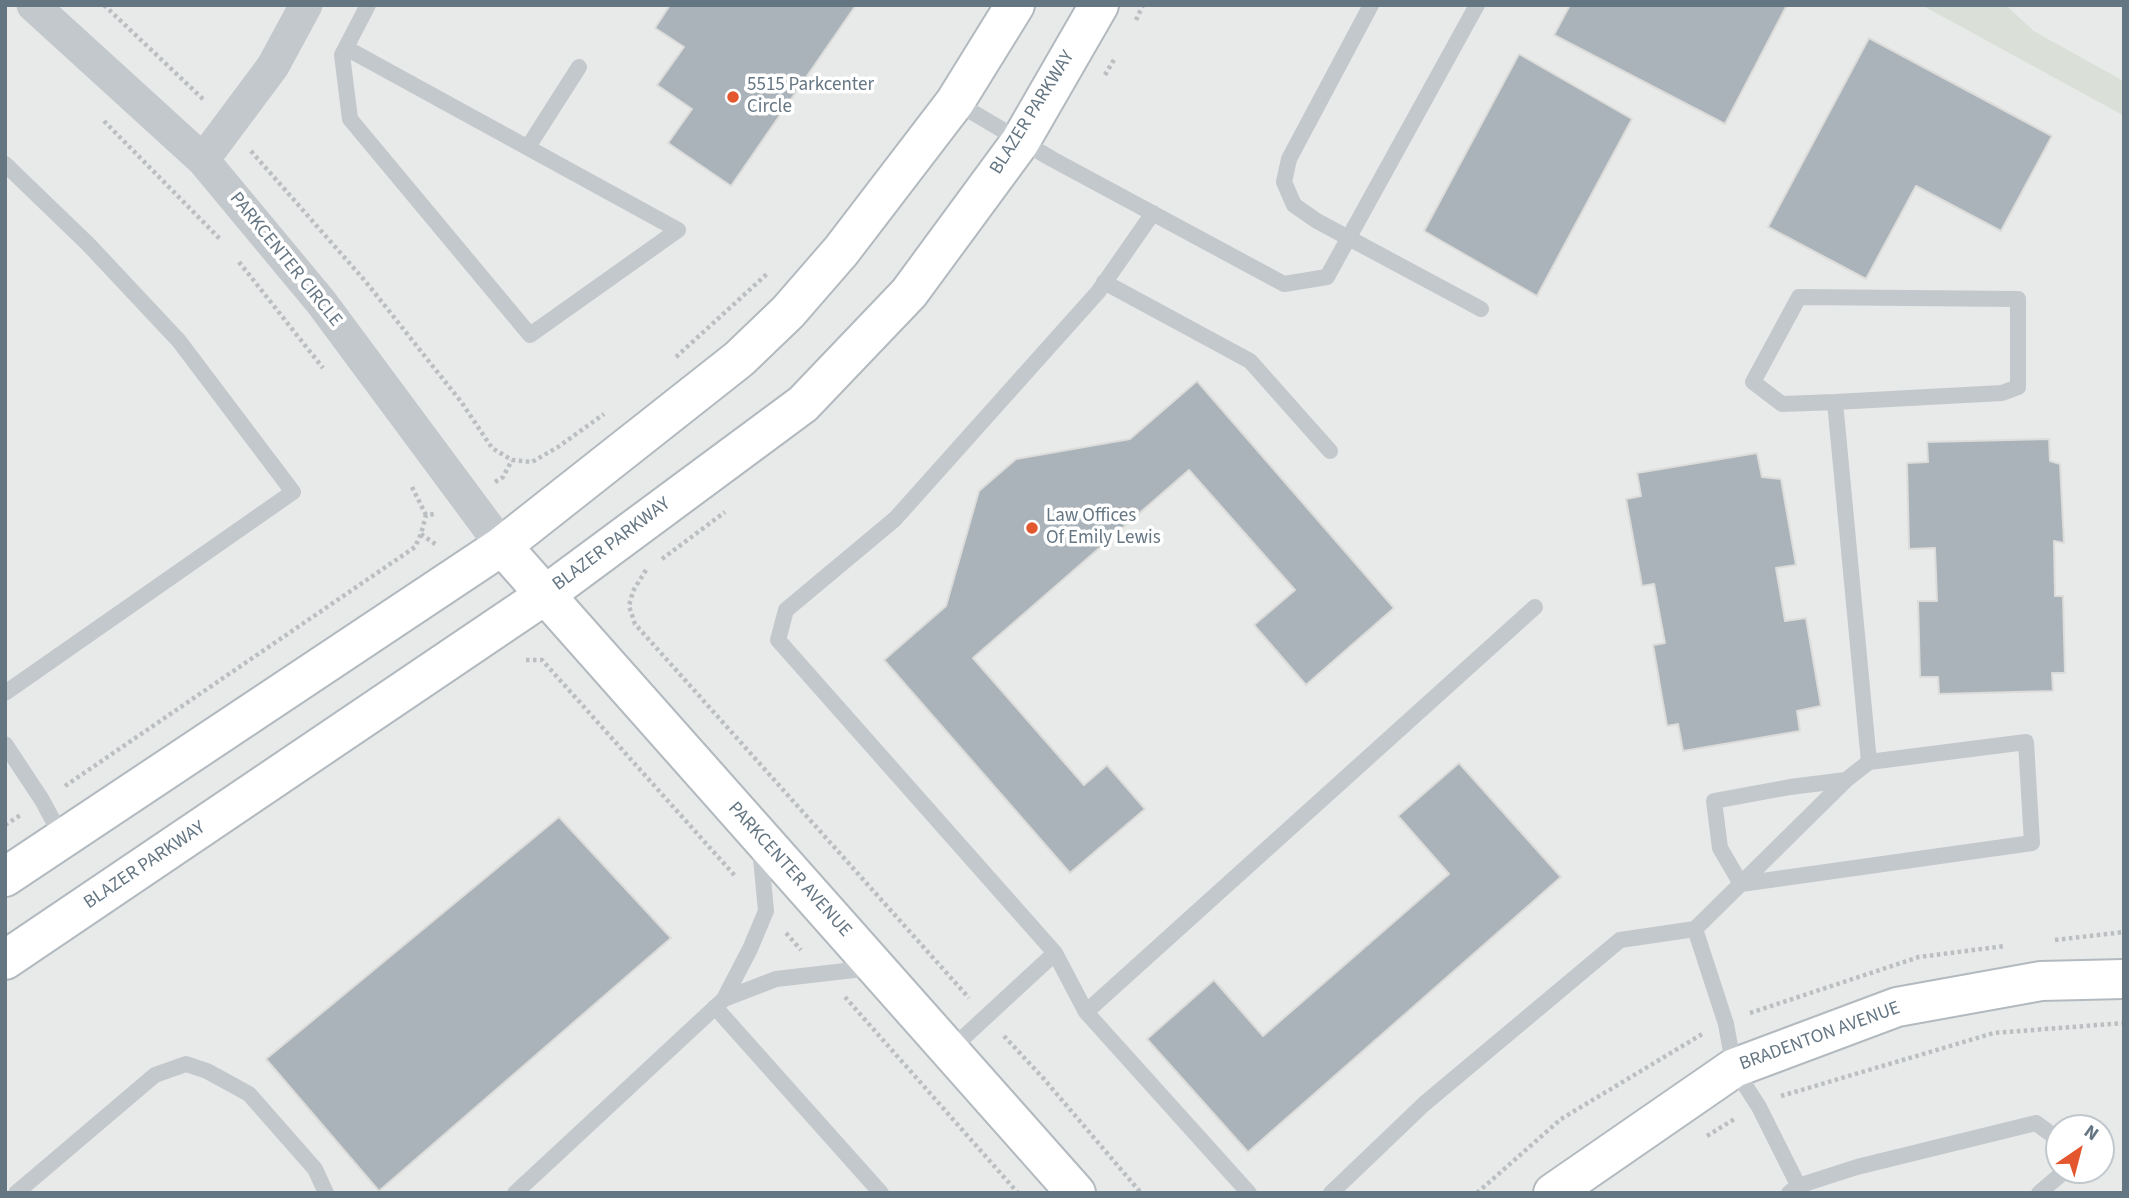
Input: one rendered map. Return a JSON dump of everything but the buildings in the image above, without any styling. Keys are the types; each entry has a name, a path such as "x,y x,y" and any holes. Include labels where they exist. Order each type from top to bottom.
{"street":[{"name":"PARKCENTER CIRCLE","path":"33,5 203,160 321,302 502,546"},
{"path":"203,160 273,66 306,5"},
{"path":"5,877 502,546 739,359 788,312 841,251 955,102 1015,5"},
{"name":"BLAZER PARKWAY","path":"5,960 545,595 803,404 909,293 1020,142 1099,5"},
{"name":"PARKCENTER AVENUE","path":"502,546 1076,1193"},
{"name":"BRADENTON AVENUE","path":"1553,1193 1734,1068 1897,1007 2041,981 2124,979"}],"lane":[{"path":"346,48 678,230 530,335 350,120 342,55 368,5"},
{"path":"1371,5 1289,159 1284,182 1294,205 1317,221 1481,309"},
{"path":"955,102 1020,142 1284,284 1327,277 1477,5"},
{"path":"528,147 579,67"},
{"path":"5,693 293,492 179,341 88,244 7,169"},
{"path":"1153,214 1104,282 895,519 786,610 778,640 1055,953 1086,1012 1250,1193"},
{"path":"1104,282 1250,361 1330,451"},
{"path":"1799,297 2018,299 2018,387 2001,393 1836,402 1782,404 1753,382 1799,297"},
{"path":"1836,402 1869,762"},
{"path":"1086,1012 1535,607"},
{"path":"1331,1193 1424,1104 1620,940 1695,929 1846,780 1869,762 2026,742 2032,844 1741,884"},
{"path":"5,744 42,800 63,839"},
{"path":"1741,884 1720,848 1714,800 1846,780"},
{"path":"515,1193 720,1003 750,949 766,911 759,835"},
{"path":"1695,929 1726,1024 1734,1068 1759,1107 1796,1191 1857,1167 2036,1123 2045,1130"},
{"path":"950,1050 1055,953"},
{"path":"720,1003 776,979 876,968"},
{"path":"720,1003 881,1193"},
{"path":"16,1193 155,1075 186,1064 207,1071 249,1094 315,1169 326,1193"}],"path":[{"path":"104,5 230,124 256,158 366,282 462,403 492,448 512,460 532,462 611,409"},
{"path":"97,114 223,243"},
{"path":"231,253 324,369"},
{"path":"670,362 772,270"},
{"path":"409,481 426,515"},
{"path":"5,825 415,547 421,534"},
{"path":"634,591 629,606 635,624 648,640 1044,1079 1141,1193"},
{"path":"1696,1142 1732,1120 1788,1093 1994,1033 2124,1023"}],"shaded area":[{"path":"5,5 1921,5 2124,116 2124,1193 5,1193"},
{"path":"1921,5 2006,5 2034,31 2124,81 2124,116"},
{"path":"2006,5 2124,5 2124,81 2034,31"}],"place":[{"name":"5515 Parkcenter Circle","path":"733,97"},
{"name":"Law Offices Of Emily Lewis","path":"1032,528"}]}
